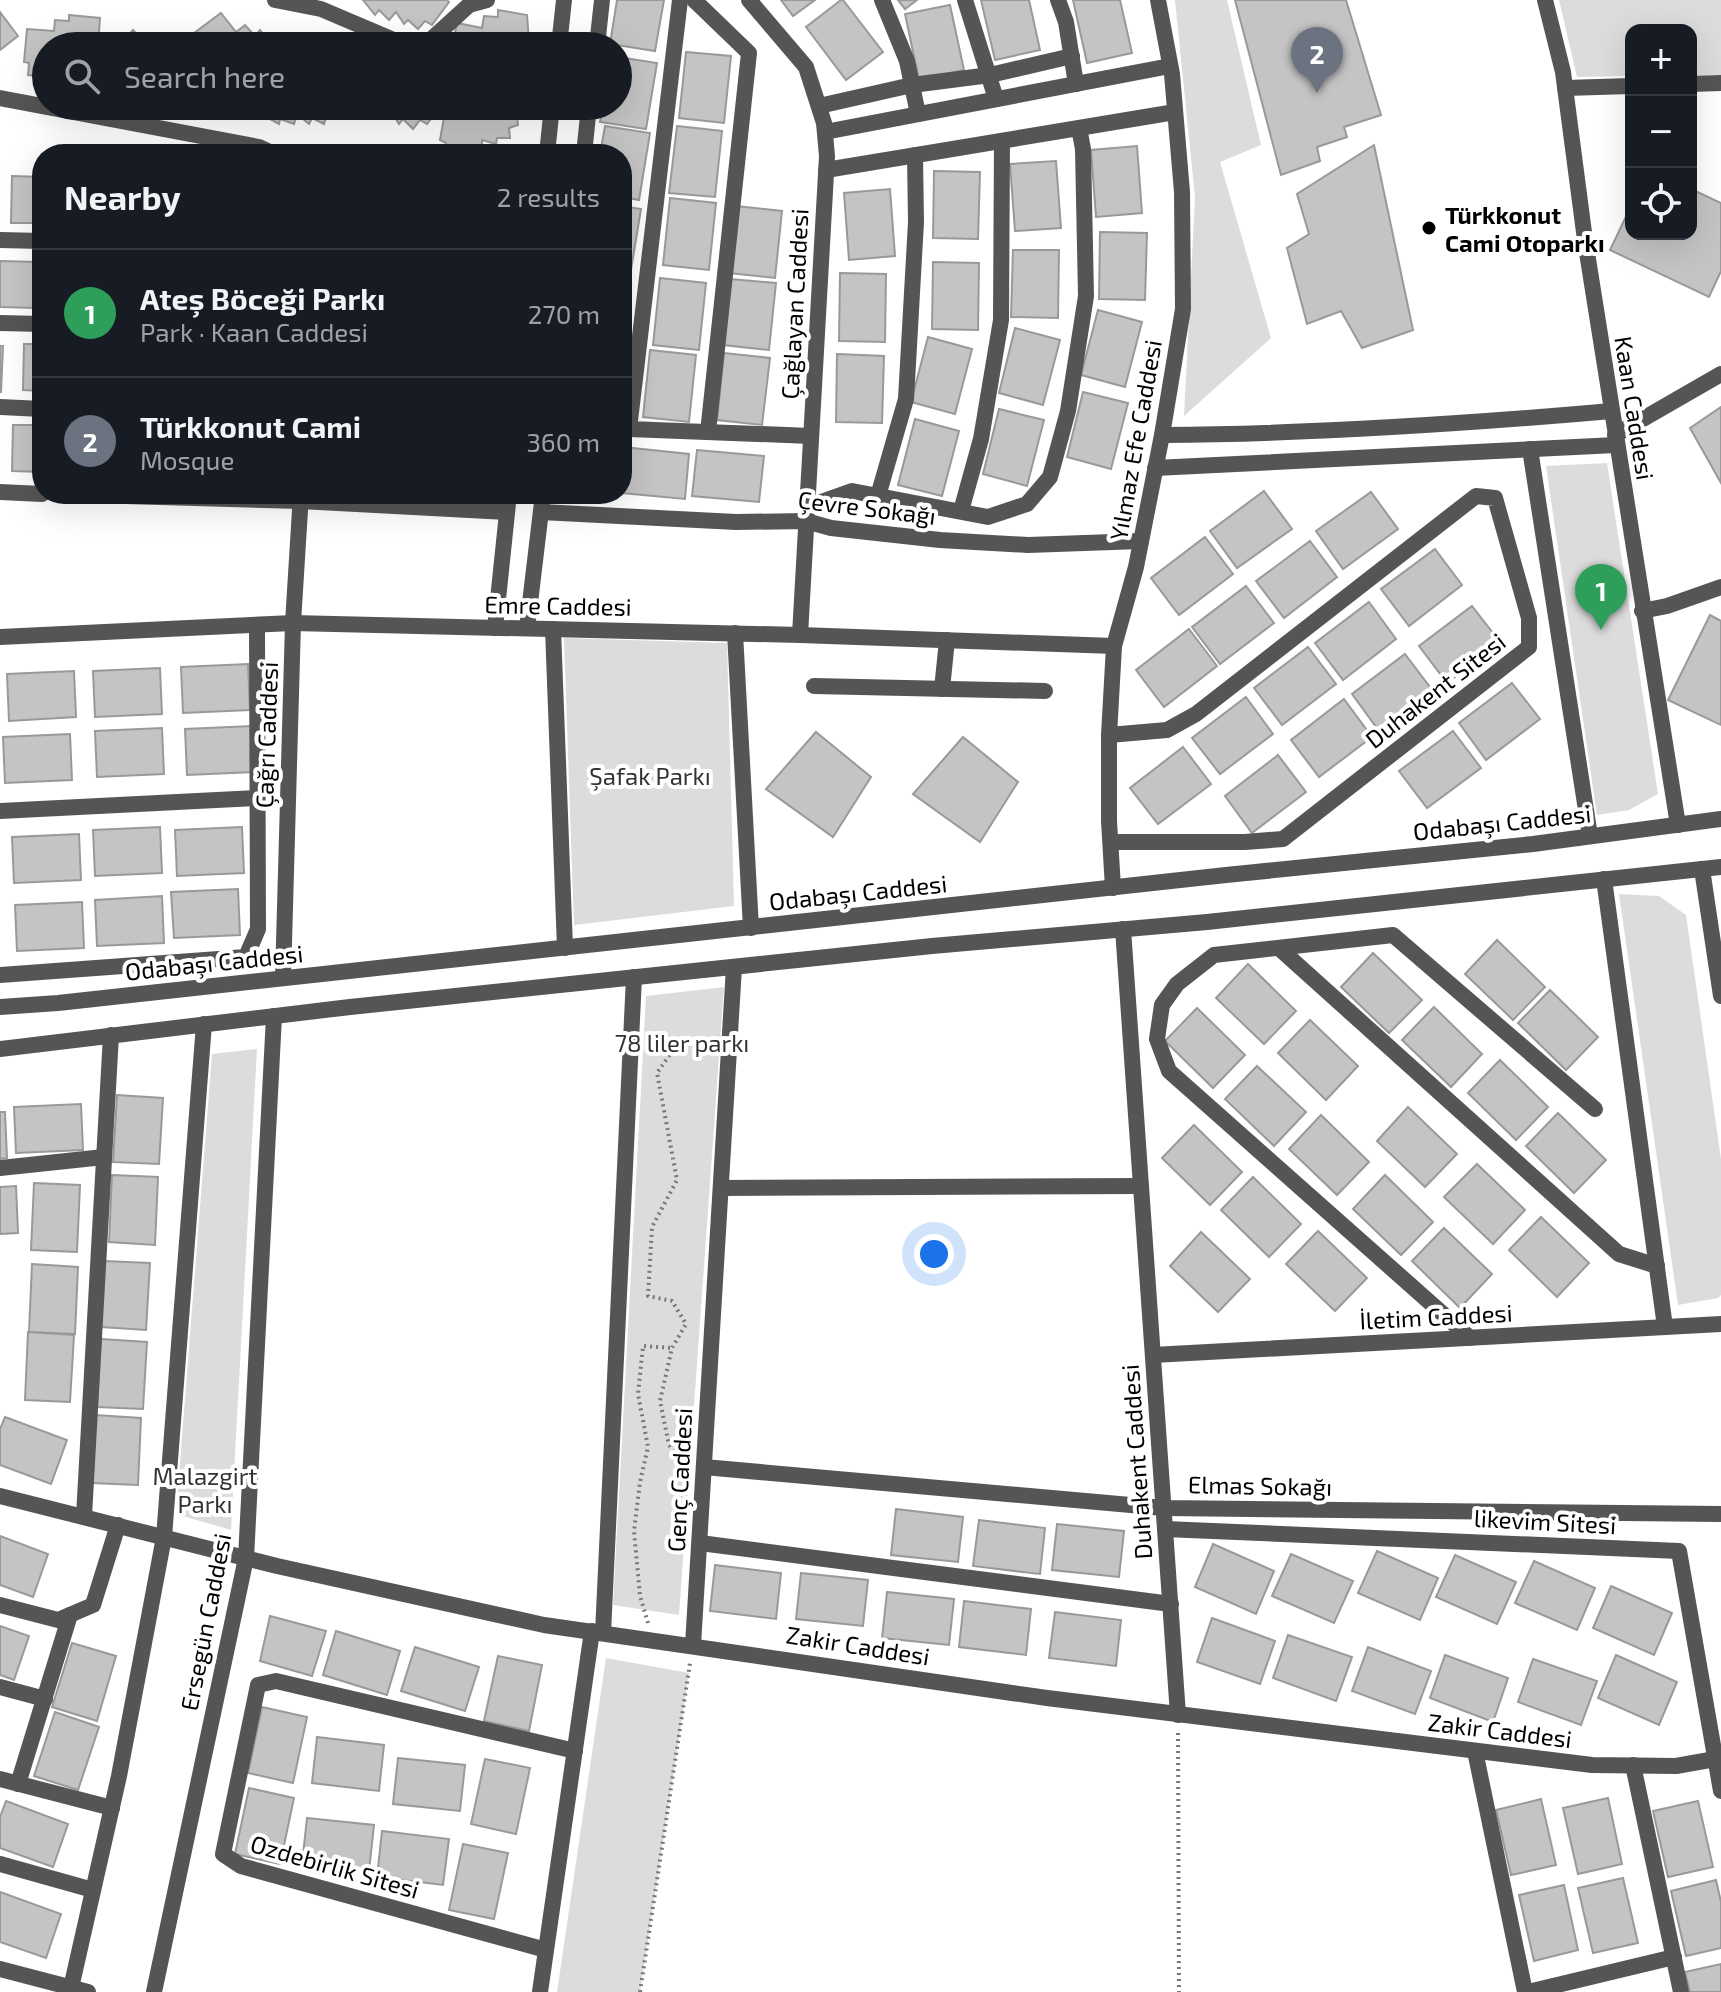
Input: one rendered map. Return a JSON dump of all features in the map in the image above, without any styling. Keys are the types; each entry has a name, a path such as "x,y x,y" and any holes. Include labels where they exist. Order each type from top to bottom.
{"street":[{"path":"275,0 321,9 375,32"},
{"path":"439,32 469,5 487,0"},
{"path":"561,32 564,0"},
{"path":"599,32 602,0"},
{"path":"632,404 680,0"},
{"path":"694,0 749,53 708,432"},
{"name":"Çağlayan Caddesi","path":"749,0 806,67 825,132 826,170 800,635"},
{"path":"882,0 907,61 918,114"},
{"path":"965,0 996,99"},
{"path":"1058,0 1066,22 1076,84"},
{"name":"Yılmaz Efe Caddesi","path":"1113,888 1109,735 1114,646 1141,541 1183,309 1182,192 1170,66 1158,0"},
{"name":"Kaan Caddesi","path":"1545,0 1565,88 1574,167 1642,611 1678,825"},
{"path":"819,106 912,85 990,75 1072,56"},
{"path":"825,132 1170,66"},
{"path":"1697,84 1721,83"},
{"path":"1565,88 1625,86"},
{"path":"0,98 32,104"},
{"path":"826,170 1175,112"},
{"path":"116,120 243,144"},
{"path":"548,144 551,120"},
{"path":"585,144 588,120"},
{"path":"806,514 852,491 988,517 1027,504 1050,477 1068,411 1086,296 1083,149 1079,128"},
{"path":"961,511 981,439 1001,320 1002,141"},
{"path":"878,496 906,399 916,222 915,155"},
{"path":"0,240 32,241"},
{"path":"0,323 32,324"},
{"path":"1155,468 1530,449 1616,440 1721,374"},
{"path":"0,407 32,409"},
{"path":"1162,435 1308,432 1490,422 1612,411"},
{"path":"632,429 811,436"},
{"path":"1530,449 1590,836"},
{"path":"0,492 32,494"},
{"name":"Duhakent Sitesi","path":"1109,735 1167,730 1196,714 1476,496 1495,498 1529,618 1529,647 1283,839 1111,842"},
{"name":"Çağrı Caddesi","path":"283,978 293,623 300,504"},
{"path":"397,504 507,512"},
{"path":"495,628 508,504"},
{"path":"527,628 542,504"},
{"name":"Çevre Sokağı","path":"541,512 736,522 806,514 831,528 940,540 1028,545 1141,541"},
{"path":"1642,611 1667,606 1721,587"},
{"name":"Emre Caddesi","path":"0,637 293,623 1114,646"},
{"path":"0,975 246,957 258,929 257,625"},
{"path":"553,629 565,948"},
{"path":"735,633 751,928"},
{"path":"942,689 947,640"},
{"path":"814,686 1045,691"},
{"path":"0,811 257,798"},
{"name":"Odabaşı Caddesi","path":"0,1007 751,928 1721,819"},
{"path":"0,1049 634,977 1721,867"},
{"path":"1702,869 1721,996"},
{"path":"1604,879 1665,1327"},
{"name":"Duhakent Caddesi","path":"1123,929 1178,1715"},
{"path":"1470,1338 1169,1071 1157,1039 1162,1005 1177,984 1214,955 1393,935 1595,1109"},
{"path":"1280,949 1619,1254 1657,1266"},
{"name":"Genç Caddesi","path":"693,1645 734,967"},
{"path":"540,1992 575,1751 598,1632 634,977"},
{"name":"Ersegün Caddesi","path":"154,1992 246,1558 274,1016"},
{"path":"71,1988 112,1808 164,1537 204,1024"},
{"path":"84,1516 111,1035"},
{"path":"0,1168 104,1157"},
{"path":"721,1188 1141,1186"},
{"name":"İletim Caddesi","path":"1153,1355 1721,1324"},
{"name":"Elmas Sokağı","path":"704,1467 1164,1508 1721,1514"},
{"name":"Zakir Caddesi","path":"0,1496 246,1558 544,1625 1178,1715 1592,1765 1676,1766 1717,1759"},
{"path":"0,1605 58,1620 93,1605 118,1525"},
{"name":"likevim Sitesi","path":"1165,1529 1679,1551 1721,1791"},
{"path":"700,1543 1171,1604"},
{"path":"18,1784 70,1615"},
{"name":"Ozdebirlik Sitesi","path":"546,1950 241,1866 223,1854 258,1685 276,1681 575,1751"},
{"path":"0,1687 45,1699"},
{"path":"1475,1751 1526,1992 1674,1957"},
{"path":"1633,1765 1681,1992"},
{"path":"0,1779 112,1808"},
{"path":"0,1864 93,1890"},
{"path":"0,1969 88,1992"}],"path":[{"path":"673,1050 657,1073 677,1180 652,1227 648,1296 672,1301 686,1324 672,1348 660,1401 669,1445 703,1484"},
{"path":"653,1640 640,1596 634,1531 648,1447 638,1394 643,1346 672,1348"},
{"path":"640,1992 693,1645"},
{"path":"1178,1715 1179,1992"}],"green space":[{"path":"1175,0 1227,0 1261,145 1220,162 1271,338 1184,416 1195,197"},
{"path":"1559,0 1721,0 1721,75 1697,76 1697,24 1625,24 1625,76 1577,77"},
{"path":"1607,463 1658,794 1629,810 1597,815 1546,466"},
{"name":"Şafak Parkı","path":"564,638 727,643 734,906 574,925"},
{"path":"1619,894 1659,896 1686,915 1721,1159 1721,1295 1718,1298 1678,1305"},
{"name":"78 liler parkı","path":"724,987 679,1615 613,1605 646,996"},
{"name":"Malazgirt Parkı","path":"257,1049 231,1530 176,1514 212,1054"},
{"path":"606,1658 689,1673 640,1992 557,1992"}],"building":[{"path":"363,0 449,2 432,25 425,21 418,29 408,20 404,24 396,12 389,20 379,10 375,15"},
{"path":"617,0 664,0 655,51 632,47 632,32 612,32"},
{"path":"781,0 815,0 793,16"},
{"path":"841,0 883,52 846,80 806,27"},
{"path":"898,0 917,0 905,9"},
{"path":"981,0 1029,0 1040,50 995,60"},
{"path":"1073,0 1120,0 1132,53 1087,63"},
{"path":"1235,0 1346,0 1381,115 1344,127 1347,137 1317,147 1320,161 1281,175"},
{"path":"950,5 964,70 919,80 905,14"},
{"path":"498,10 527,15 528,32 455,32 457,23 482,28 484,16 498,17"},
{"path":"0,12 18,36 0,50"},
{"path":"221,13 236,32 195,32"},
{"path":"69,15 100,18 99,32 32,32 32,75 28,75 29,63 24,62 27,29 54,31 55,20 69,21"},
{"path":"245,25 251,32 236,32"},
{"path":"686,52 731,56 724,123 679,118"},
{"path":"632,59 657,63 646,129 600,122 632,120"},
{"path":"404,120 420,120 413,129"},
{"path":"444,120 517,120 518,125 509,128 510,138 497,138 496,144 482,140 482,144 446,144 440,140"},
{"path":"605,126 650,133 639,200 632,199 632,144 602,144"},
{"path":"677,126 722,131 715,197 669,193"},
{"path":"1374,145 1413,330 1362,348 1341,311 1307,324 1287,248 1309,234 1297,194"},
{"path":"1137,146 1142,213 1096,217 1091,150"},
{"path":"1056,161 1061,228 1015,231 1010,164"},
{"path":"934,171 980,172 978,239 933,238"},
{"path":"12,176 32,177 32,223 11,223"},
{"path":"890,189 895,256 849,260 844,193"},
{"path":"1697,192 1721,203 1721,271 1709,297 1610,250 1625,219 1625,240 1697,240"},
{"path":"670,198 716,203 709,270 663,265"},
{"path":"736,206 782,211 775,278 729,273"},
{"path":"632,208 641,209 632,264"},
{"path":"1100,232 1147,233 1145,300 1099,299"},
{"path":"1013,250 1059,250 1058,318 1011,317"},
{"path":"0,261 32,262 32,308 0,307"},
{"path":"933,262 979,263 978,330 932,329"},
{"path":"840,273 886,274 885,342 839,341"},
{"path":"660,278 706,283 699,350 653,345"},
{"path":"730,279 776,283 769,350 723,345"},
{"path":"1098,310 1142,322 1125,387 1081,375"},
{"path":"1015,328 1060,340 1043,405 999,393"},
{"path":"928,337 972,349 955,414 911,402"},
{"path":"24,344 32,344 32,390 23,390"},
{"path":"0,346 3,346 1,392 0,392"},
{"path":"650,350 696,355 689,422 643,417"},
{"path":"724,353 770,358 762,425 717,420"},
{"path":"837,354 884,356 882,423 836,422"},
{"path":"1083,392 1128,403 1111,469 1067,457"},
{"path":"1721,407 1721,483 1690,428"},
{"path":"999,409 1044,420 1027,486 983,474"},
{"path":"915,419 959,431 942,496 898,485"},
{"path":"13,425 32,425 32,472 12,471"},
{"path":"632,448 689,454 685,499 632,494"},
{"path":"697,450 764,456 759,502 692,496"},
{"path":"1264,491 1292,529 1237,568 1210,531"},
{"path":"1371,492 1398,529 1343,569 1316,531"},
{"path":"1205,537 1233,574 1179,615 1151,578"},
{"path":"1310,541 1337,577 1284,618 1256,581"},
{"path":"1435,549 1462,585 1409,626 1381,589"},
{"path":"1246,586 1274,623 1220,664 1192,627"},
{"path":"1369,602 1396,639 1343,680 1315,643"},
{"path":"1472,606 1500,642 1447,683 1419,646"},
{"path":"1710,615 1721,621 1721,725 1668,700"},
{"path":"1189,629 1217,666 1164,707 1136,670"},
{"path":"1308,647 1336,684 1282,725 1254,688"},
{"path":"1405,654 1433,691 1379,731 1352,694"},
{"path":"248,664 250,710 183,713 181,667"},
{"path":"160,668 162,714 95,717 93,671"},
{"path":"74,671 76,717 9,721 7,674"},
{"path":"1512,683 1540,719 1486,760 1459,723"},
{"path":"1246,697 1273,734 1220,774 1192,738"},
{"path":"1344,699 1372,737 1319,777 1291,740"},
{"path":"252,726 254,772 187,775 185,729"},
{"path":"162,728 164,774 97,777 95,731"},
{"path":"1453,731 1481,768 1427,808 1399,771"},
{"path":"816,732 871,777 833,837 766,789"},
{"path":"70,734 72,780 5,783 3,737"},
{"path":"963,737 1018,782 980,842 913,794"},
{"path":"1183,747 1211,784 1158,824 1130,788"},
{"path":"1278,755 1306,792 1252,833 1225,796"},
{"path":"160,827 162,873 95,876 93,830"},
{"path":"242,827 244,873 177,876 175,830"},
{"path":"79,834 81,880 14,883 12,837"},
{"path":"238,889 240,935 174,938 171,892"},
{"path":"162,896 164,943 97,946 95,900"},
{"path":"82,902 84,948 17,951 15,905"},
{"path":"1497,940 1545,987 1513,1020 1465,974"},
{"path":"1373,953 1422,1000 1389,1033 1341,987"},
{"path":"1248,964 1296,1011 1264,1044 1216,998"},
{"path":"1550,990 1598,1037 1566,1070 1518,1023"},
{"path":"1434,1007 1482,1054 1451,1087 1402,1040"},
{"path":"1197,1008 1245,1055 1213,1088 1165,1041"},
{"path":"1310,1020 1358,1066 1326,1100 1278,1053"},
{"path":"1500,1060 1548,1107 1516,1140 1468,1093"},
{"path":"1257,1066 1306,1112 1274,1146 1225,1099"},
{"path":"117,1095 163,1098 159,1164 113,1162"},
{"path":"81,1104 83,1150 16,1153 14,1107"},
{"path":"1408,1107 1457,1154 1425,1187 1377,1141"},
{"path":"0,1112 5,1112 7,1158 0,1159"},
{"path":"1558,1113 1606,1160 1574,1193 1526,1146"},
{"path":"1321,1115 1369,1162 1337,1195 1289,1149"},
{"path":"1194,1125 1242,1172 1210,1205 1162,1158"},
{"path":"1477,1164 1525,1210 1493,1244 1444,1197"},
{"path":"112,1175 158,1177 155,1245 109,1242"},
{"path":"1385,1175 1433,1222 1401,1255 1353,1209"},
{"path":"1253,1177 1301,1224 1269,1257 1221,1210"},
{"path":"34,1183 80,1185 77,1252 31,1250"},
{"path":"16,1186 18,1233 0,1234 0,1187"},
{"path":"1541,1217 1589,1263 1557,1297 1509,1250"},
{"path":"1444,1228 1492,1274 1460,1308 1412,1261"},
{"path":"1318,1231 1367,1278 1335,1311 1286,1264"},
{"path":"1201,1232 1250,1279 1218,1312 1170,1266"},
{"path":"104,1261 150,1263 146,1330 101,1327"},
{"path":"32,1264 78,1267 75,1334 29,1332"},
{"path":"28,1332 74,1335 70,1402 25,1400"},
{"path":"101,1339 147,1342 143,1409 97,1407"},
{"path":"95,1415 141,1418 138,1485 91,1483"},
{"path":"5,1417 67,1440 51,1484 0,1465 0,1429"},
{"path":"896,1509 963,1517 958,1562 891,1555"},
{"path":"979,1520 1045,1528 1040,1574 973,1566"},
{"path":"1057,1524 1124,1531 1119,1577 1052,1570"},
{"path":"0,1536 48,1554 33,1597 0,1585"},
{"path":"1213,1544 1274,1571 1256,1614 1195,1587"},
{"path":"1377,1551 1438,1578 1420,1620 1358,1593"},
{"path":"1291,1554 1353,1581 1334,1623 1272,1596"},
{"path":"1455,1555 1516,1582 1497,1624 1436,1597"},
{"path":"1534,1561 1595,1588 1577,1630 1515,1603"},
{"path":"715,1565 781,1573 776,1619 710,1611"},
{"path":"801,1573 868,1580 863,1626 796,1619"},
{"path":"1611,1586 1672,1613 1654,1655 1593,1628"},
{"path":"887,1592 954,1599 949,1645 882,1638"},
{"path":"964,1601 1031,1609 1026,1655 959,1647"},
{"path":"1055,1612 1121,1620 1116,1666 1049,1658"},
{"path":"270,1616 326,1631 312,1676 260,1661"},
{"path":"1212,1618 1275,1641 1260,1684 1197,1662"},
{"path":"0,1626 29,1636 14,1680 0,1675"},
{"path":"336,1631 400,1651 387,1695 323,1675"},
{"path":"1288,1635 1352,1657 1336,1701 1273,1678"},
{"path":"72,1643 116,1656 97,1721 52,1707"},
{"path":"415,1647 479,1667 465,1711 401,1691"},
{"path":"1368,1647 1431,1671 1415,1714 1352,1691"},
{"path":"1445,1655 1508,1678 1493,1722 1430,1698"},
{"path":"1616,1655 1677,1682 1659,1725 1598,1698"},
{"path":"498,1656 542,1665 529,1731 484,1721"},
{"path":"1533,1659 1597,1681 1581,1725 1518,1702"},
{"path":"262,1707 307,1717 293,1783 248,1773"},
{"path":"55,1712 99,1727 78,1790 34,1776"},
{"path":"317,1737 384,1745 379,1791 312,1783"},
{"path":"398,1758 465,1765 460,1811 393,1804"},
{"path":"485,1759 530,1768 516,1834 471,1824"},
{"path":"249,1788 294,1798 280,1864 235,1854"},
{"path":"1608,1798 1622,1864 1578,1874 1563,1808"},
{"path":"1541,1799 1556,1865 1511,1875 1496,1810"},
{"path":"6,1801 68,1824 53,1867 0,1848 0,1817"},
{"path":"1698,1801 1713,1867 1668,1877 1653,1811"},
{"path":"307,1818 374,1825 369,1871 302,1864"},
{"path":"382,1831 449,1839 443,1885 377,1877"},
{"path":"463,1844 508,1853 494,1919 449,1910"},
{"path":"1623,1878 1638,1943 1593,1953 1578,1888"},
{"path":"1716,1880 1721,1902 1721,1948 1686,1956 1671,1891"},
{"path":"1564,1885 1578,1950 1534,1961 1519,1895"},
{"path":"0,1892 61,1914 46,1958 0,1942"},
{"path":"1721,1964 1721,1992 1690,1992 1685,1972"}],"place":[{"name":"Türkkonut Cami","path":"1317,93"},
{"name":"Türkkonut Cami Otoparkı","path":"1429,228"},
{"name":"Ateş Böceği Parkı","path":"1601,630"}]}
